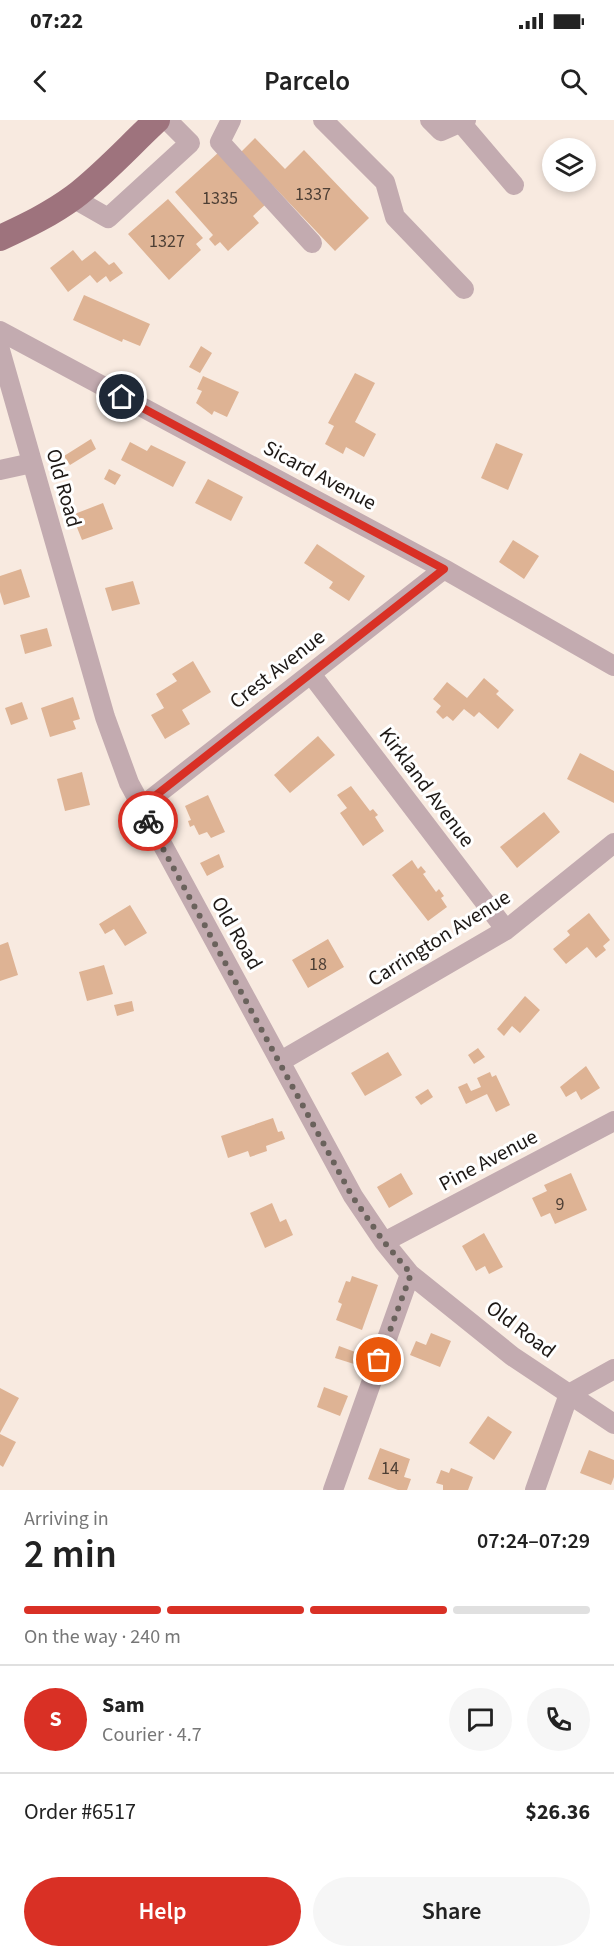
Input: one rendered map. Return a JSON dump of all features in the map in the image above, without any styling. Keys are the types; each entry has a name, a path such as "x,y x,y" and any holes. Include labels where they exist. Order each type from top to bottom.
{"main road":[{"path":"0,238 37,221 73,198 105,172 157,120"}],"street":[{"path":"166,120 190,143"},
{"path":"220,142 231,120"},
{"path":"323,120 385,182 395,217 464,289"},
{"path":"430,120 441,131 464,122 514,185"},
{"path":"73,198 108,218 190,143 220,142 312,243"},
{"name":"Sicard Avenue","path":"0,331 444,569 614,666"},
{"name":"Old Road","path":"0,350 105,717 129,783 352,1196 384,1242 411,1274 512,1356 614,1424"},
{"path":"0,470 32,463"},
{"name":"Crest Avenue","path":"141,807 444,569"},
{"name":"Kirkland Avenue","path":"311,674 506,930"},
{"name":"Carrington Avenue","path":"280,1061 506,930 614,843"},
{"name":"Pine Avenue","path":"384,1242 614,1121"},
{"path":"333,1490 411,1274"},
{"path":"535,1490 569,1394 614,1369"}],"building":[{"path":"255,138 285,169 304,150 369,218 335,251 241,152"},
{"path":"219,152 266,204 253,216 259,223 228,251 220,242 215,246 209,239 213,235 175,192"},
{"path":"168,199 203,238 196,244 201,250 169,280 128,234"},
{"path":"73,250 82,261 95,251 109,265 114,262 123,273 110,282 106,276 97,283 90,275 68,292 50,268"},
{"path":"84,295 150,324 140,346 123,339 122,342 73,320"},
{"path":"201,346 212,353 200,373 189,367"},
{"path":"355,373 375,383 355,422 376,434 364,457 346,447 343,454 325,444 334,426 328,423"},
{"path":"203,376 239,392 227,417 214,411 212,415 196,403 202,391 197,389"},
{"path":"91,439 96,449 70,465 64,456"},
{"path":"130,442 147,451 151,445 186,462 173,487 121,460"},
{"path":"496,443 523,454 508,490 481,478"},
{"path":"109,469 121,475 115,485 104,479"},
{"path":"208,479 243,497 231,521 195,503"},
{"path":"103,503 113,529 82,540 72,515"},
{"path":"513,540 539,556 524,579 499,562"},
{"path":"317,544 365,576 349,601 329,588 333,582 304,563"},
{"path":"21,569 30,597 4,605 0,592 0,576"},
{"path":"133,581 140,604 112,611 105,588"},
{"path":"47,628 52,646 25,654 20,635"},
{"path":"193,661 211,692 182,710 190,724 165,739 151,715 164,708 156,694 177,681 172,674"},
{"path":"484,678 499,691 496,694 514,710 498,729 479,712 474,717 464,709 453,721 447,716 443,719 436,712 441,706 433,699 447,682 467,698"},
{"path":"73,697 80,719 73,721 76,729 50,737 41,708"},
{"path":"22,702 28,719 11,725 5,708"},
{"path":"318,736 335,755 290,793 274,775"},
{"path":"580,753 614,771 614,803 567,779"},
{"path":"82,772 90,805 65,811 57,779"},
{"path":"351,786 370,811 373,809 378,815 375,817 384,831 363,846 340,813 347,808 337,795"},
{"path":"208,795 225,832 211,838 207,832 199,835 194,825 190,827 188,821 191,820 185,806"},
{"path":"544,812 560,832 517,868 500,847"},
{"path":"219,854 224,867 207,876 200,863"},
{"path":"412,860 418,869 421,866 426,872 423,874 436,892 439,889 444,896 441,898 447,907 428,921 392,875"},
{"path":"130,905 147,933 125,946 114,929 105,934 99,924"},
{"path":"589,913 610,940 603,946 606,950 596,958 587,947 566,964 553,949 570,935 567,931"},
{"path":"328,939 344,967 308,988 292,960"},
{"path":"8,942 18,975 0,981 0,945"},
{"path":"104,965 113,994 87,1001 79,972"},
{"path":"525,996 540,1010 520,1033 512,1026 504,1036 497,1029"},
{"path":"132,1001 134,1011 117,1016 114,1005"},
{"path":"478,1048 485,1057 474,1064 468,1055"},
{"path":"388,1052 402,1075 365,1096 351,1073"},
{"path":"586,1066 600,1088 581,1100 576,1091 566,1097 560,1087"},
{"path":"490,1072 492,1077 496,1075 510,1105 496,1112 487,1094 466,1104 458,1087 467,1083 471,1091 481,1087 477,1078"},
{"path":"428,1089 433,1097 421,1105 415,1097"},
{"path":"273,1118 278,1132 282,1131 285,1139 266,1146 267,1151 250,1157 248,1151 228,1158 221,1136"},
{"path":"401,1173 413,1194 389,1208 377,1187"},
{"path":"571,1173 587,1210 555,1224 550,1213 541,1217 532,1198 547,1191 544,1185"},
{"path":"272,1203 280,1222 286,1219 293,1235 265,1248 250,1213"},
{"path":"484,1233 503,1267 489,1274 485,1266 476,1271 462,1246"},
{"path":"352,1276 378,1285 362,1330 336,1320 342,1304 338,1302 346,1281 350,1282"},
{"path":"431,1333 451,1341 440,1367 410,1355 416,1341 426,1345"},
{"path":"339,1346 358,1353 354,1364 335,1358"},
{"path":"324,1387 348,1396 340,1416 317,1407"},
{"path":"0,1388 19,1398 0,1433"},
{"path":"488,1416 512,1432 494,1460 469,1443"},
{"path":"0,1434 16,1442 3,1467 0,1465"},
{"path":"380,1448 410,1459 404,1477 411,1479 407,1490 398,1490 368,1479"},
{"path":"589,1450 614,1460 614,1477 611,1485 580,1473"},
{"path":"451,1468 473,1477 468,1490 443,1490 443,1485 436,1483 441,1470 449,1473"}],"way so far":[{"path":"148,821 200,919 254,1011 352,1196 384,1242 411,1274 379,1360"}],"route":[{"path":"122,397 444,569 141,807 148,821"}]}
